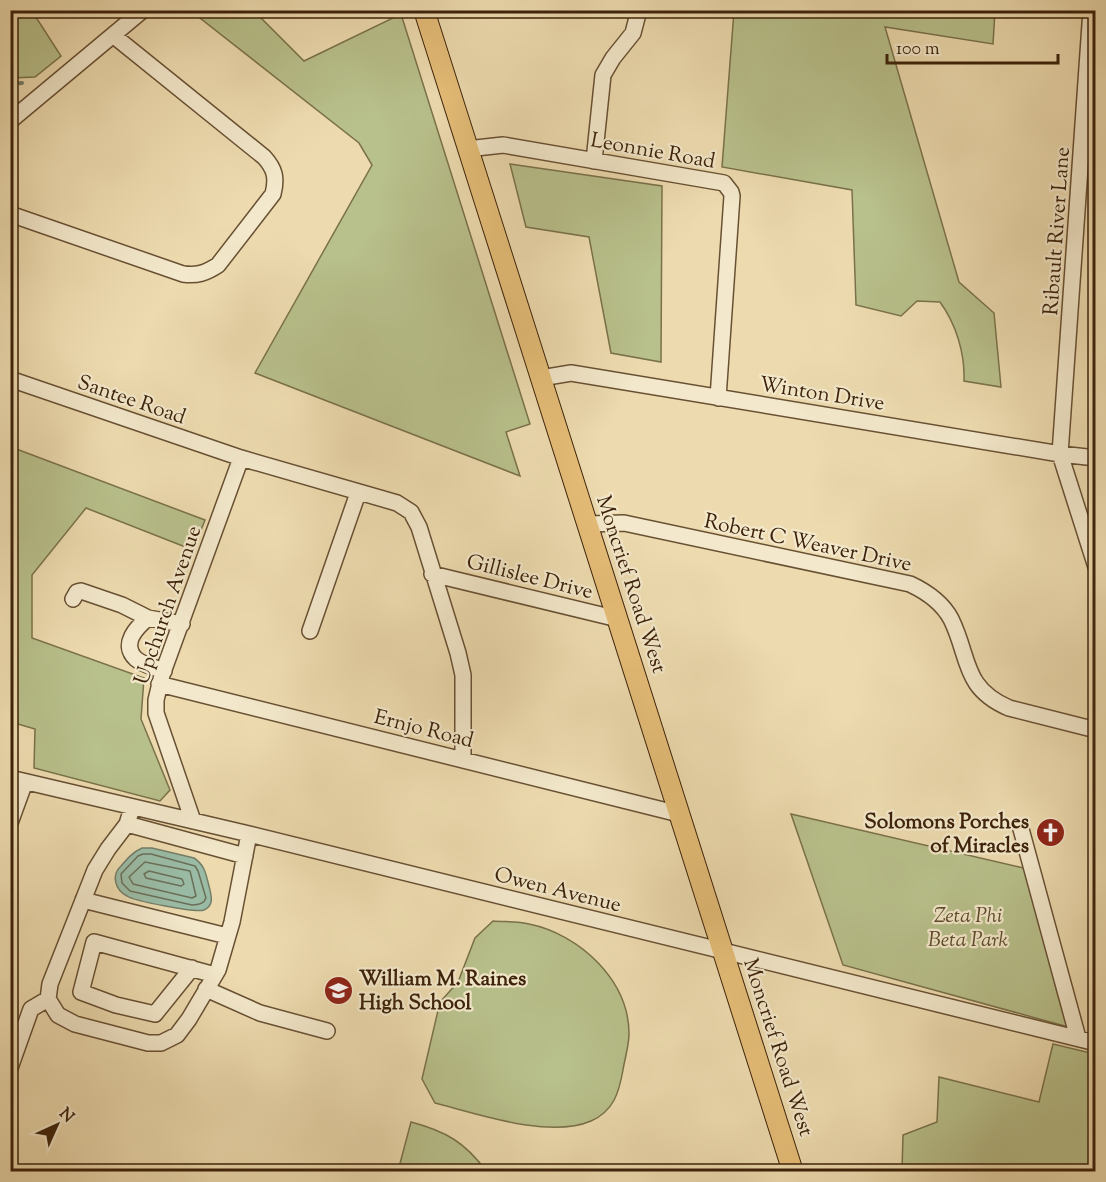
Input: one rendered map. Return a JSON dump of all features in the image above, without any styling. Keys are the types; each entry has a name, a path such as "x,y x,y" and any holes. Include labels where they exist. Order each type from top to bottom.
{"main road":[{"name":"Moncrief Road West","path":"423,10 793,1172"}],"street":[{"path":"10,121 114,36 128,16 143,10"},
{"path":"594,161 603,75 633,33 639,10"},
{"name":"Ribault River Lane","path":"1060,454 1091,10"},
{"path":"10,213 194,276 203,274 218,265 273,194 276,183 275,173 264,157 114,36"},
{"name":"Leonnie Road","path":"467,149 503,145 724,183 731,192 718,398"},
{"name":"Winton Drive","path":"541,378 571,373 1095,458"},
{"name":"Santee Road","path":"10,379 241,458"},
{"path":"1060,454 1095,567"},
{"path":"241,458 358,493 379,497 406,507 411,512 419,527 463,675 463,760"},
{"name":"Upchurch Avenue","path":"193,821 156,713 162,678 241,458"},
{"path":"310,631 358,493"},
{"name":"Robert C Weaver Drive","path":"588,524 624,523 910,584 925,591 945,609 952,620 970,674 987,695 1009,708 1095,730"},
{"name":"Gillislee Drive","path":"432,574 618,619"},
{"path":"73,599 77,592 81,591 122,605 148,618 182,624"},
{"name":"Ernjo Road","path":"148,618 132,633 130,642 132,651 136,659 162,678 463,760 679,814"},
{"path":"10,823 18,780"},
{"name":"Owen Avenue","path":"18,780 249,834 1095,1043"},
{"path":"132,808 127,824 95,870 50,984 48,999 58,1015 75,1024 148,1043 161,1043 177,1035 215,975 228,936 249,834"},
{"path":"127,824 245,856"},
{"path":"1021,829 1078,1038"},
{"path":"83,900 228,936"},
{"path":"69,933 215,975"},
{"path":"94,942 81,992 126,1007 155,1014 192,968"},
{"path":"206,989 260,1013 327,1031"},
{"path":"10,1068 31,1009 48,999"}],"green space":[{"path":"10,11 32,11 61,56 35,77 11,78"},
{"path":"191,11 254,11 304,61 401,14 530,424 506,432 520,476 255,373 372,165 359,143"},
{"path":"734,11 995,11 993,44 885,27 959,282 994,313 1001,387 964,381 963,360 958,339 951,320 940,302 917,301 901,316 856,305 852,190 722,167"},
{"path":"510,164 662,186 661,362 611,353 589,237 526,227"},
{"path":"11,447 205,520 193,550 86,508 32,575 32,638 144,678 141,719 170,790 160,801 34,768 35,729 11,722"},
{"name":"Zeta Phi Beta Park","path":"791,814 1028,869 1072,1028 843,965"},
{"path":"493,921 516,922 548,929 583,949 611,978 627,1014 628,1047 617,1093 610,1106 599,1117 574,1126 555,1127 513,1123 435,1103 422,1079 440,1002 458,982 475,938"},
{"path":"1053,1044 1095,1054 1095,1171 902,1171 903,1135 937,1122 939,1077 1039,1102"},
{"path":"411,1122 434,1129 453,1139 470,1152 486,1171 398,1171"}],"water":[{"path":"142,848 152,848 198,861 207,878 211,896 210,905 204,910 178,908 141,901 123,893 117,886 116,874 128,858"}],"waterway":[{"path":"10,84 22,83"}],"place":[{"name":"Solomons Porches of Miracles","path":"1050,833"},
{"name":"William M. Raines High School","path":"338,990"}]}
